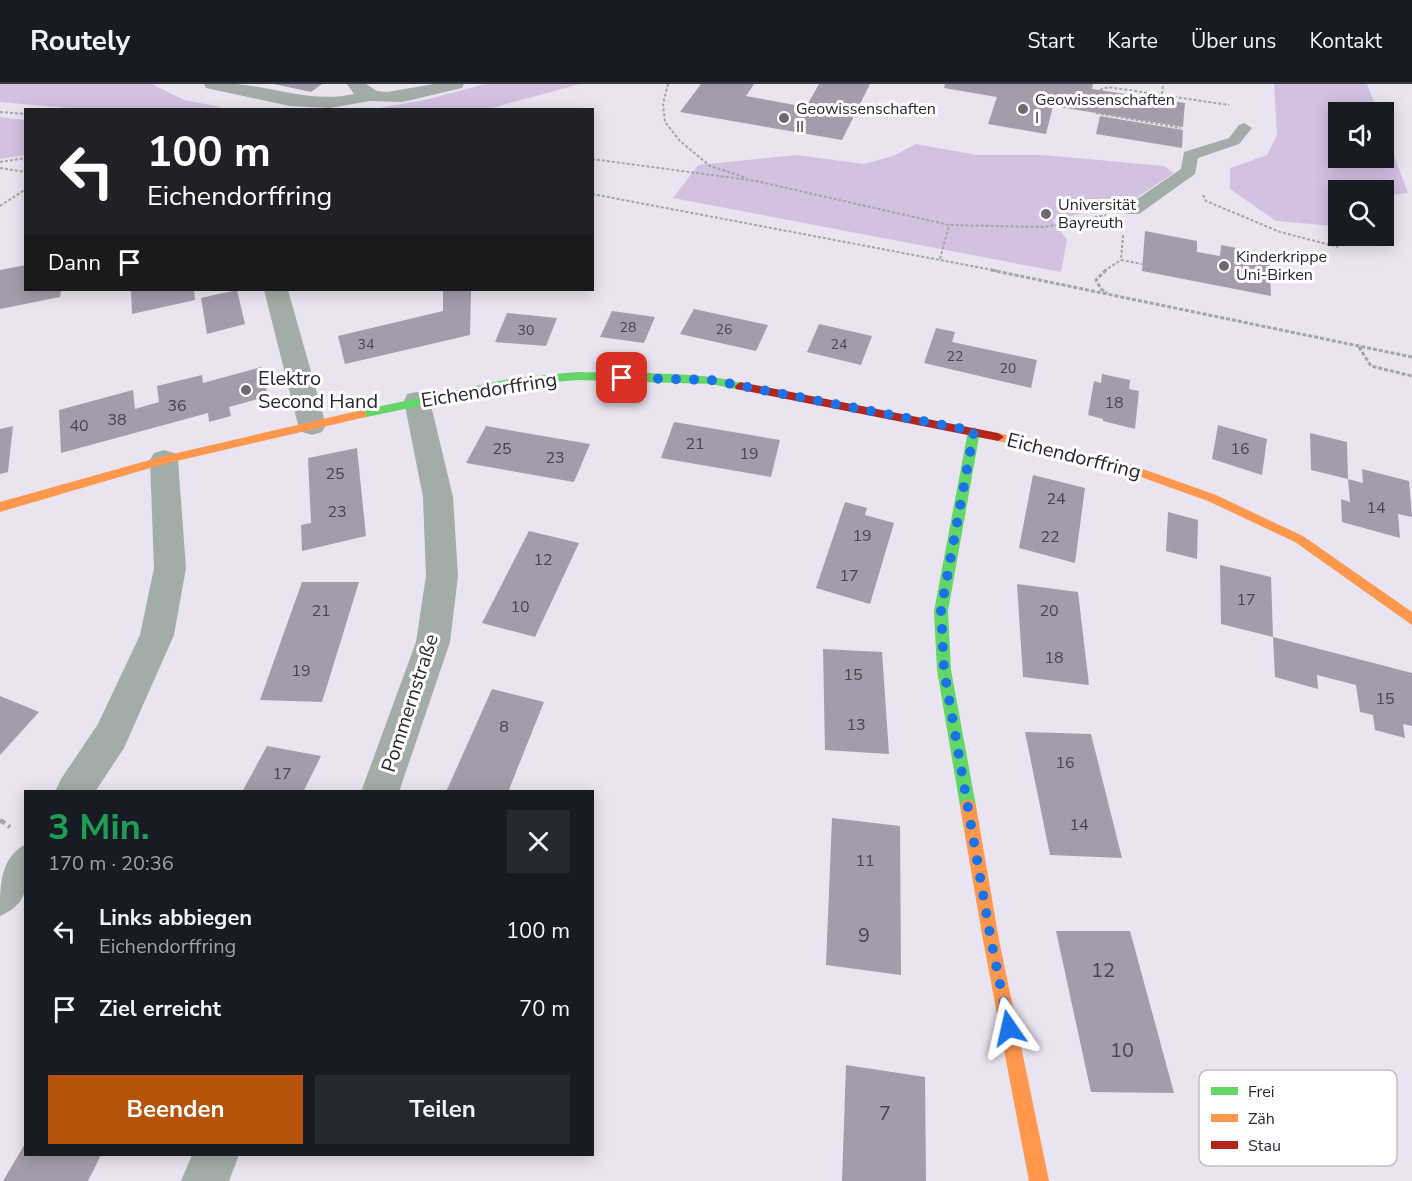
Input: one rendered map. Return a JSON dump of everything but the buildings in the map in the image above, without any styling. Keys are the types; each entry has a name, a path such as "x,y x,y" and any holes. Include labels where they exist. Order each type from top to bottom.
{"street":[{"path":"213,84 252,102 351,101 362,90 392,97 455,84"},
{"path":"276,291 312,425"},
{"name":"Eichendorffring","path":"0,507 164,460 417,401 514,382 577,376 711,380 974,431 1126,467 1212,498 1299,539 1412,619"},
{"name":"Pommernstraße","path":"381,790 433,642 442,576 438,497 417,401"},
{"path":"974,431 941,610 944,670 991,940 1039,1181"},
{"path":"75,790 111,736 157,634 170,568 164,460"},
{"path":"0,896 24,866"},
{"path":"205,1181 216,1156"}],"lane":[{"path":"1133,210 1189,171 1190,154 1234,141 1244,128"}],"path":[{"path":"668,84 663,104 665,122 680,141 710,166 756,181"},
{"path":"1100,90 1118,84"},
{"path":"1162,94 1163,84"},
{"path":"1108,87 1232,106"},
{"path":"0,112 24,114"},
{"path":"1096,113 1199,131 1211,148"},
{"path":"0,162 24,158"},
{"path":"594,159 756,181 949,225 1045,227 1133,210"},
{"path":"0,168 24,172"},
{"path":"1189,171 1206,201 1280,232 1338,247"},
{"path":"0,206 24,190"},
{"path":"594,194 940,259 1412,357"},
{"path":"1121,260 1124,224 1133,210"},
{"path":"940,259 949,225"},
{"path":"1109,294 1101,289 1096,280 1102,272 1121,260 1142,264"},
{"path":"1359,346 1371,366 1412,376"}],"shaded area":[{"path":"0,84 152,84 184,100 220,107 68,108 0,102"},
{"path":"485,84 580,84 492,108 379,108 425,100"},
{"path":"1274,84 1367,84 1374,102 1328,102 1328,168 1394,168 1394,156 1408,193 1394,195 1394,180 1328,180 1328,225 1276,221 1230,189 1230,168 1267,155 1277,135"},
{"path":"0,117 24,120 24,155 0,159"},
{"path":"916,144 977,155 1044,155 1164,166 1174,173 1130,202 1053,220 1067,240 1061,272 673,198 698,165 796,155 864,164 893,156"}],"traffic: fast":[{"path":"362,414 514,382 577,376 711,380 740,386"},
{"path":"968,806 944,670 941,611 974,431"}],"traffic: slow":[{"path":"0,507 164,460 362,414"},
{"path":"998,437 1126,467 1212,498 1299,539 1412,619"},
{"path":"968,806 991,940 1039,1181"}],"traffic: jam":[{"path":"740,386 998,437"}],"place":[{"name":"Geowissenschaften I","path":"1023,109"},
{"name":"Geowissenschaften II","path":"784,118"},
{"name":"Universität Bayreuth","path":"1046,214"},
{"name":"Kinderkrippe Uni-Birken","path":"1224,266"},
{"name":"Elektro Second Hand","path":"246,390"}],"route":[{"path":"622,378 711,380 974,431 941,610 944,670 991,940 1009,1028"}]}
